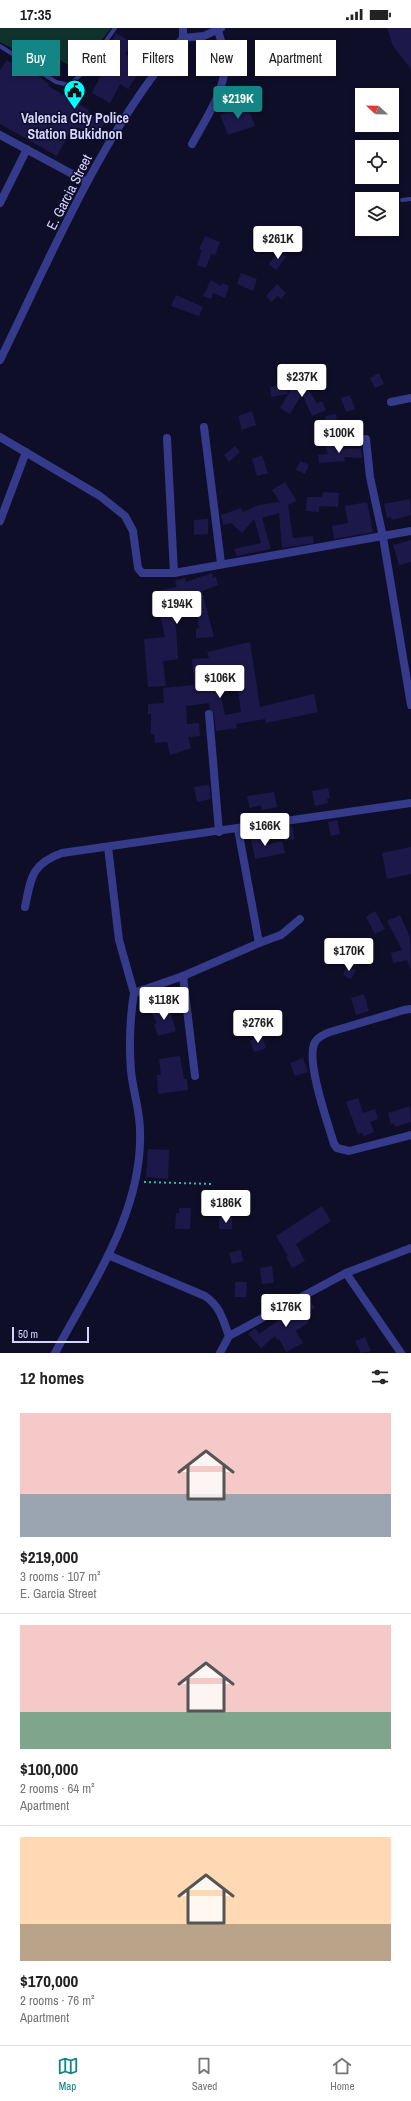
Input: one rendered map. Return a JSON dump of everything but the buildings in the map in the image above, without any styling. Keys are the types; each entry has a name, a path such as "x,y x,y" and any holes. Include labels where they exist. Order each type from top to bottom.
{"street":[{"path":"183,28 183,38 204,36 219,29 224,51 225,66 221,84 192,144"},
{"name":"E. Garcia Street","path":"0,360 87,182 150,78 183,38"},
{"path":"0,135 87,182"},
{"path":"0,203 27,149"},
{"path":"391,402 411,398"},
{"path":"204,427 222,564"},
{"path":"0,437 100,496 125,516 133,531 138,568 142,573 174,573 411,531"},
{"path":"167,438 174,573"},
{"path":"366,439 370,477 383,537 411,701"},
{"path":"0,522 26,452"},
{"path":"209,714 219,832"},
{"path":"25,907 35,870 45,859 62,853 411,804"},
{"path":"238,829 259,943"},
{"path":"55,1353 120,1232 134,1181 140,1131 131,1072 130,1038 134,993 119,940 108,847"},
{"path":"134,993 183,976 281,935 300,919"},
{"path":"183,976 195,1076"},
{"path":"411,1009 320,1036 315,1043 312,1052 314,1072 332,1137 337,1148 349,1151 411,1135"},
{"path":"220,1353 229,1336 346,1273 411,1248"},
{"path":"108,1255 209,1299 219,1309 229,1336"},
{"path":"346,1273 401,1353"}],"lane":[{"path":"0,46 56,82 69,85 74,83 85,71 115,28"},
{"path":"402,200 411,198"}],"path":[{"path":"134,1181 213,1184"}],"green space":[{"path":"0,28 111,28 102,40 68,40 68,65 60,60 60,40 12,40 12,48 0,42"}],"place":[{"name":"Valencia City Police Station Bukidnon","path":"75,110"}]}
